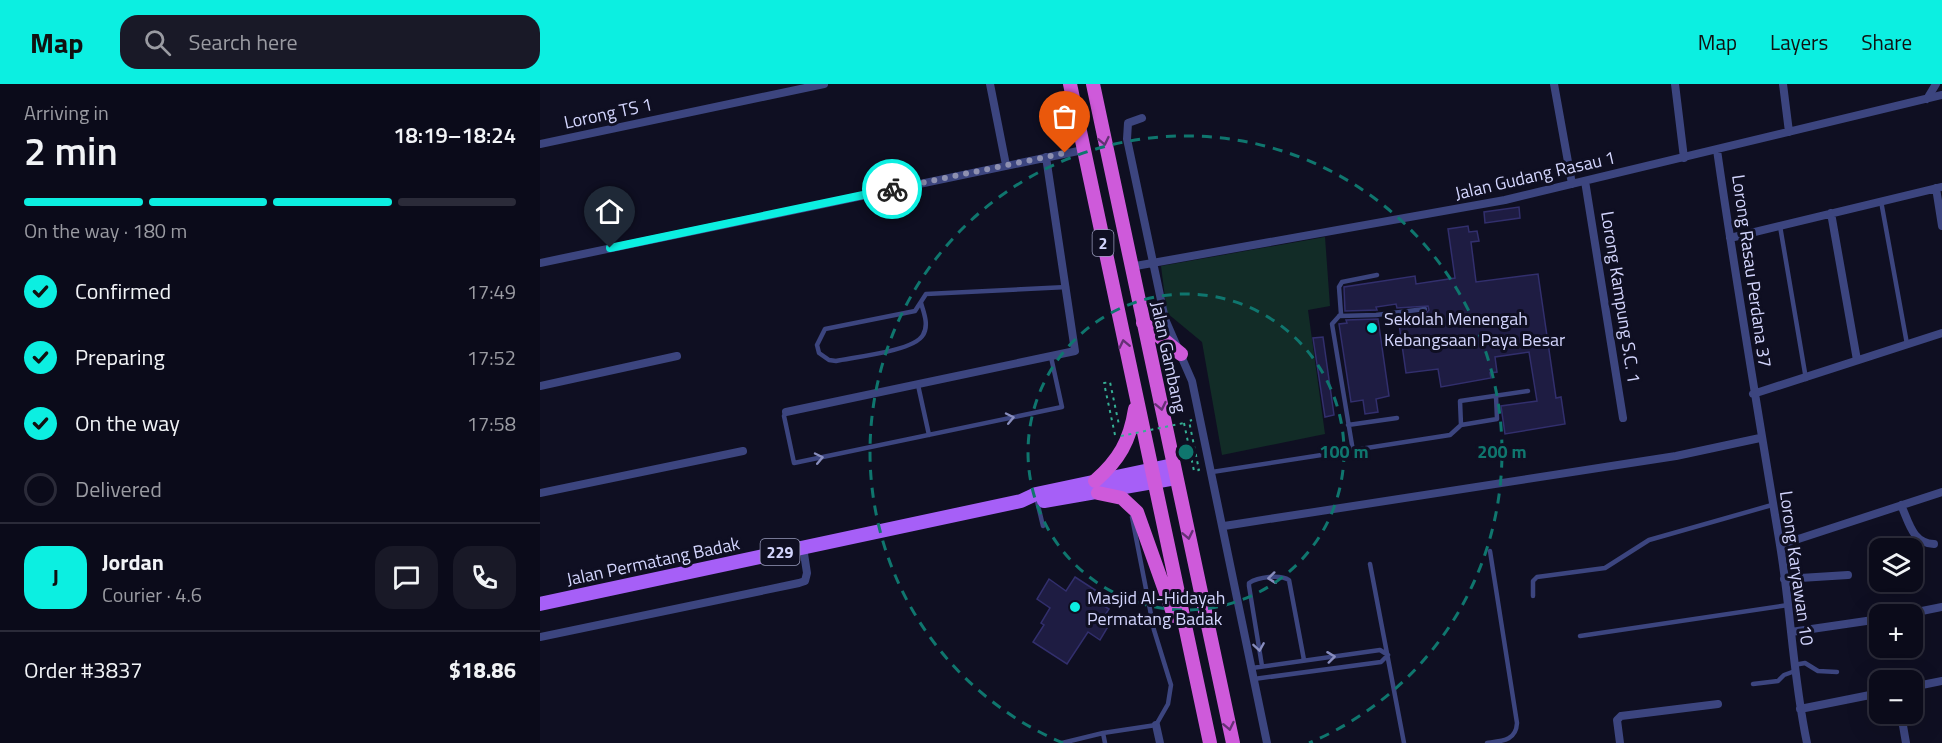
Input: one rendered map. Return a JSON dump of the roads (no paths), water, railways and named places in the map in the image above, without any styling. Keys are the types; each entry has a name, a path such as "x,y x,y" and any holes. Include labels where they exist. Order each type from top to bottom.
{"highway":[{"name":"2","path":"1070,84 1209,743"},
{"name":"Jalan Gambang","path":"1093,84 1130,267 1233,743"},
{"path":"1143,323 1181,354"},
{"path":"1137,401 1125,447 1097,487 1130,502 1142,522 1194,675"}],"main road":[{"name":"Jalan Permatang Badak","path":"540,604 1021,501 1175,471"}],"street":[{"name":"Lorong TS 1","path":"540,144 824,84"},
{"path":"990,84 1006,165"},
{"path":"1554,84 1572,184"},
{"path":"1675,84 1684,158"},
{"path":"1783,84 1789,132"},
{"path":"1927,99 1936,84"},
{"name":"Jalan Gudang Rasau 1","path":"1130,267 1464,208 1684,158 1942,95"},
{"path":"1142,118 1128,123 1127,139 1165,319 1192,381 1224,526 1267,743"},
{"path":"540,263 1083,150"},
{"name":"Lorong Rasau Perdana 37","path":"1717,150 1753,395"},
{"path":"786,412 1075,351 1047,157"},
{"name":"Lorong Kampung S.C. 1","path":"1585,181 1623,418"},
{"path":"1730,238 1939,188 1942,226"},
{"path":"1831,213 1857,360"},
{"path":"1753,395 1942,333"},
{"path":"540,386 677,356"},
{"name":"Lorong Karyawan 10","path":"1753,395 1779,545 1794,668 1807,743"},
{"path":"1224,526 1676,456 1760,438"},
{"path":"540,493 743,451"},
{"path":"1779,545 1942,492"},
{"path":"1901,505 1916,537 1925,543 1934,544"},
{"path":"540,638 805,581 807,573 803,548"},
{"path":"1784,579 1848,575"},
{"path":"1923,611 1942,607"},
{"path":"1791,632 1869,621"},
{"path":"1923,685 1942,681"},
{"path":"1800,709 1869,695"},
{"path":"1620,743 1617,720 1621,716 1718,704"},
{"path":"1902,724 1906,743"},
{"path":"1156,725 1161,743"}],"lane":[{"path":"1881,201 1907,344"},
{"path":"1779,226 1806,379"},
{"path":"1353,451 1332,324 1342,311 1339,287 1342,282 1377,275"},
{"path":"921,303 926,326 922,336 910,346 837,361 829,360 819,353 817,345 820,336 831,326 915,311 926,294 1067,287"},
{"path":"1339,316 1376,315 1425,309"},
{"path":"786,412 784,416 794,463 1062,407 1051,356"},
{"path":"918,384 929,435"},
{"path":"1461,425 1460,401 1528,391"},
{"path":"1212,472 1450,435 1461,425 1497,419 1496,396"},
{"path":"1348,424 1397,418"},
{"path":"1037,498 1043,526"},
{"path":"1062,743 1103,733 1156,725 1168,704 1171,686 1152,622 1130,502"},
{"path":"1533,596 1533,581 1537,577 1605,567 1649,540 1772,505"},
{"path":"1487,743 1509,740 1516,731 1517,723 1490,550"},
{"path":"1370,564 1404,743"},
{"path":"1262,666 1249,582 1254,580 1282,577 1289,580 1304,660"},
{"path":"1580,636 1788,606"},
{"path":"1252,668 1380,650 1388,655"},
{"path":"1254,679 1382,662 1388,655"},
{"path":"1753,684 1778,681 1794,668 1805,663 1818,671 1837,672"},
{"path":"1103,733 1105,743"}],"place":[{"name":"Sekolah Menengah Kebangsaan Paya Besar","path":"1372,328"},
{"name":"Masjid Al-Hidayah Permatang Badak","path":"1075,607"}]}
